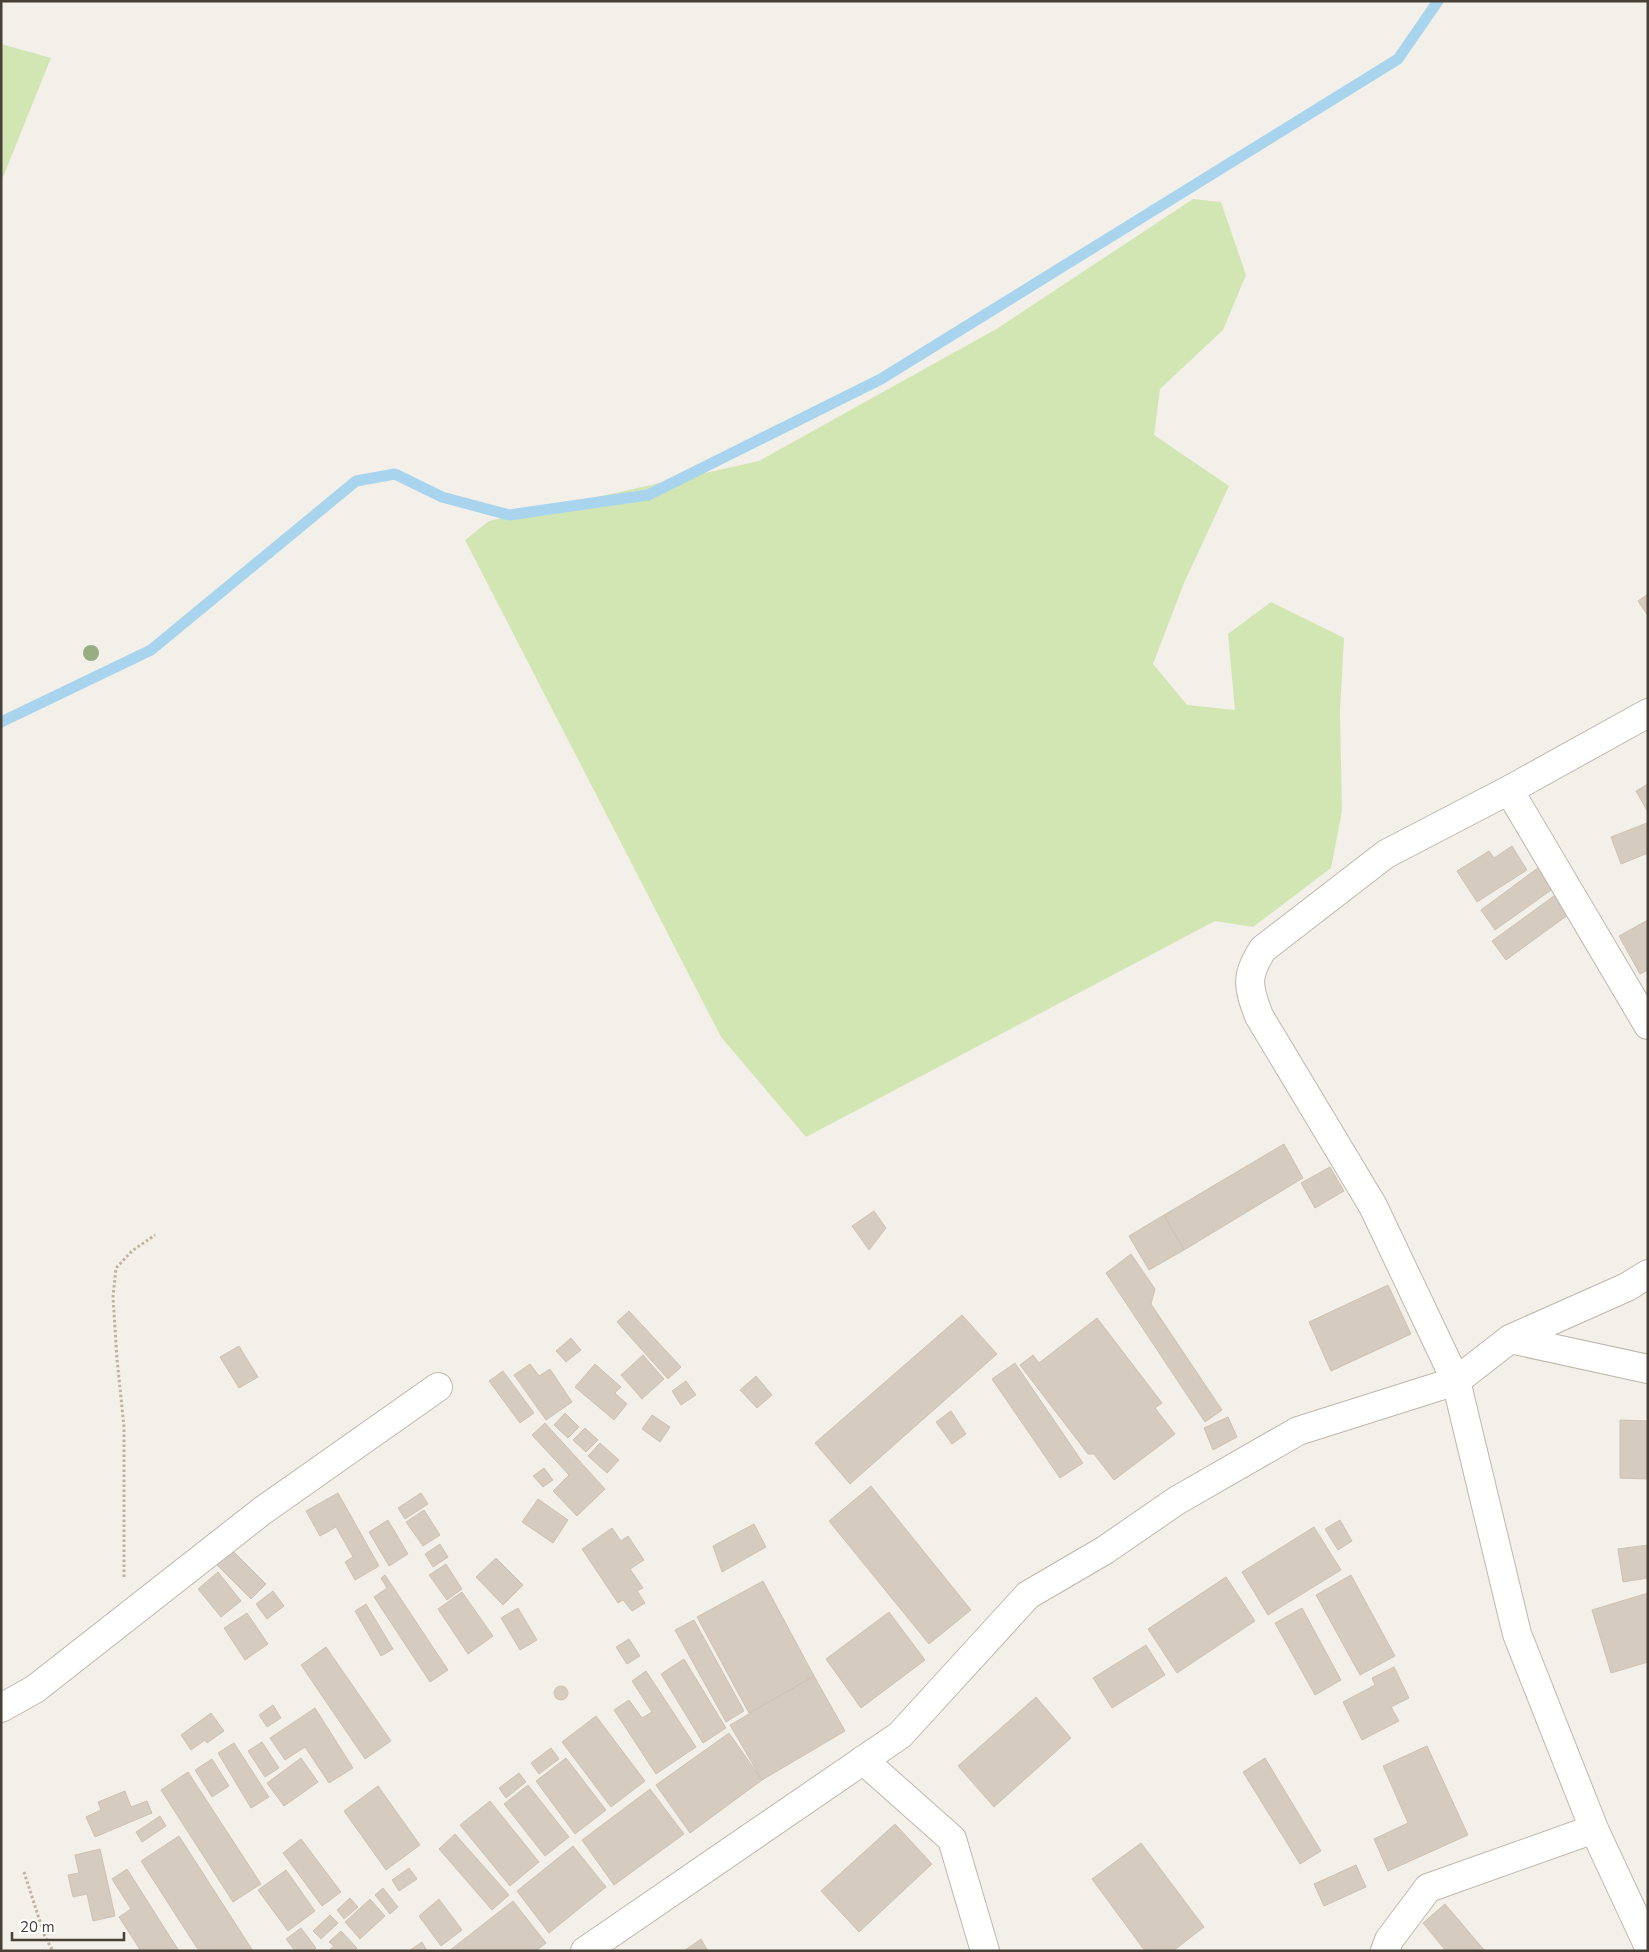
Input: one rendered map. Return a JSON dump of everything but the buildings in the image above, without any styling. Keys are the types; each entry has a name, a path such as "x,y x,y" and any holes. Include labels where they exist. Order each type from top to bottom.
{"street":[{"path":"1647,1944 1594,1829 1517,1634 1456,1381 1373,1206 1259,1016 1249,985 1252,966 1264,950 1386,854 1509,790 1648,714"},
{"path":"1509,790 1648,1025"},
{"path":"585,1951 900,1735 1028,1595 1105,1550 1176,1501 1298,1431 1456,1381 1510,1339 1628,1287 1648,1274"},
{"path":"1510,1339 1648,1369"},
{"path":"1,1708 35,1689 262,1511 438,1387"},
{"path":"863,1760 952,1839 985,1951"},
{"path":"1385,1951 1389,1940 1428,1888 1594,1829"}],"path":[{"path":"124,1620 124,1427 113,1297 116,1268 132,1251 155,1235"},
{"path":"24,1872 45,1937 53,1951"}],"green space":[{"path":"1,44 51,58 1,182"},
{"path":"1193,199 1221,202 1246,275 1223,330 1160,389 1154,435 1229,486 1184,583 1153,664 1187,705 1235,710 1228,634 1271,602 1344,638 1340,711 1342,811 1331,868 1253,927 1215,921 806,1137 721,1037 465,540 489,521 759,461 998,328"}],"waterway":[{"path":"1,722 151,650 356,481 395,474 442,497 509,515 648,495 881,379 1398,59 1438,1"}]}
